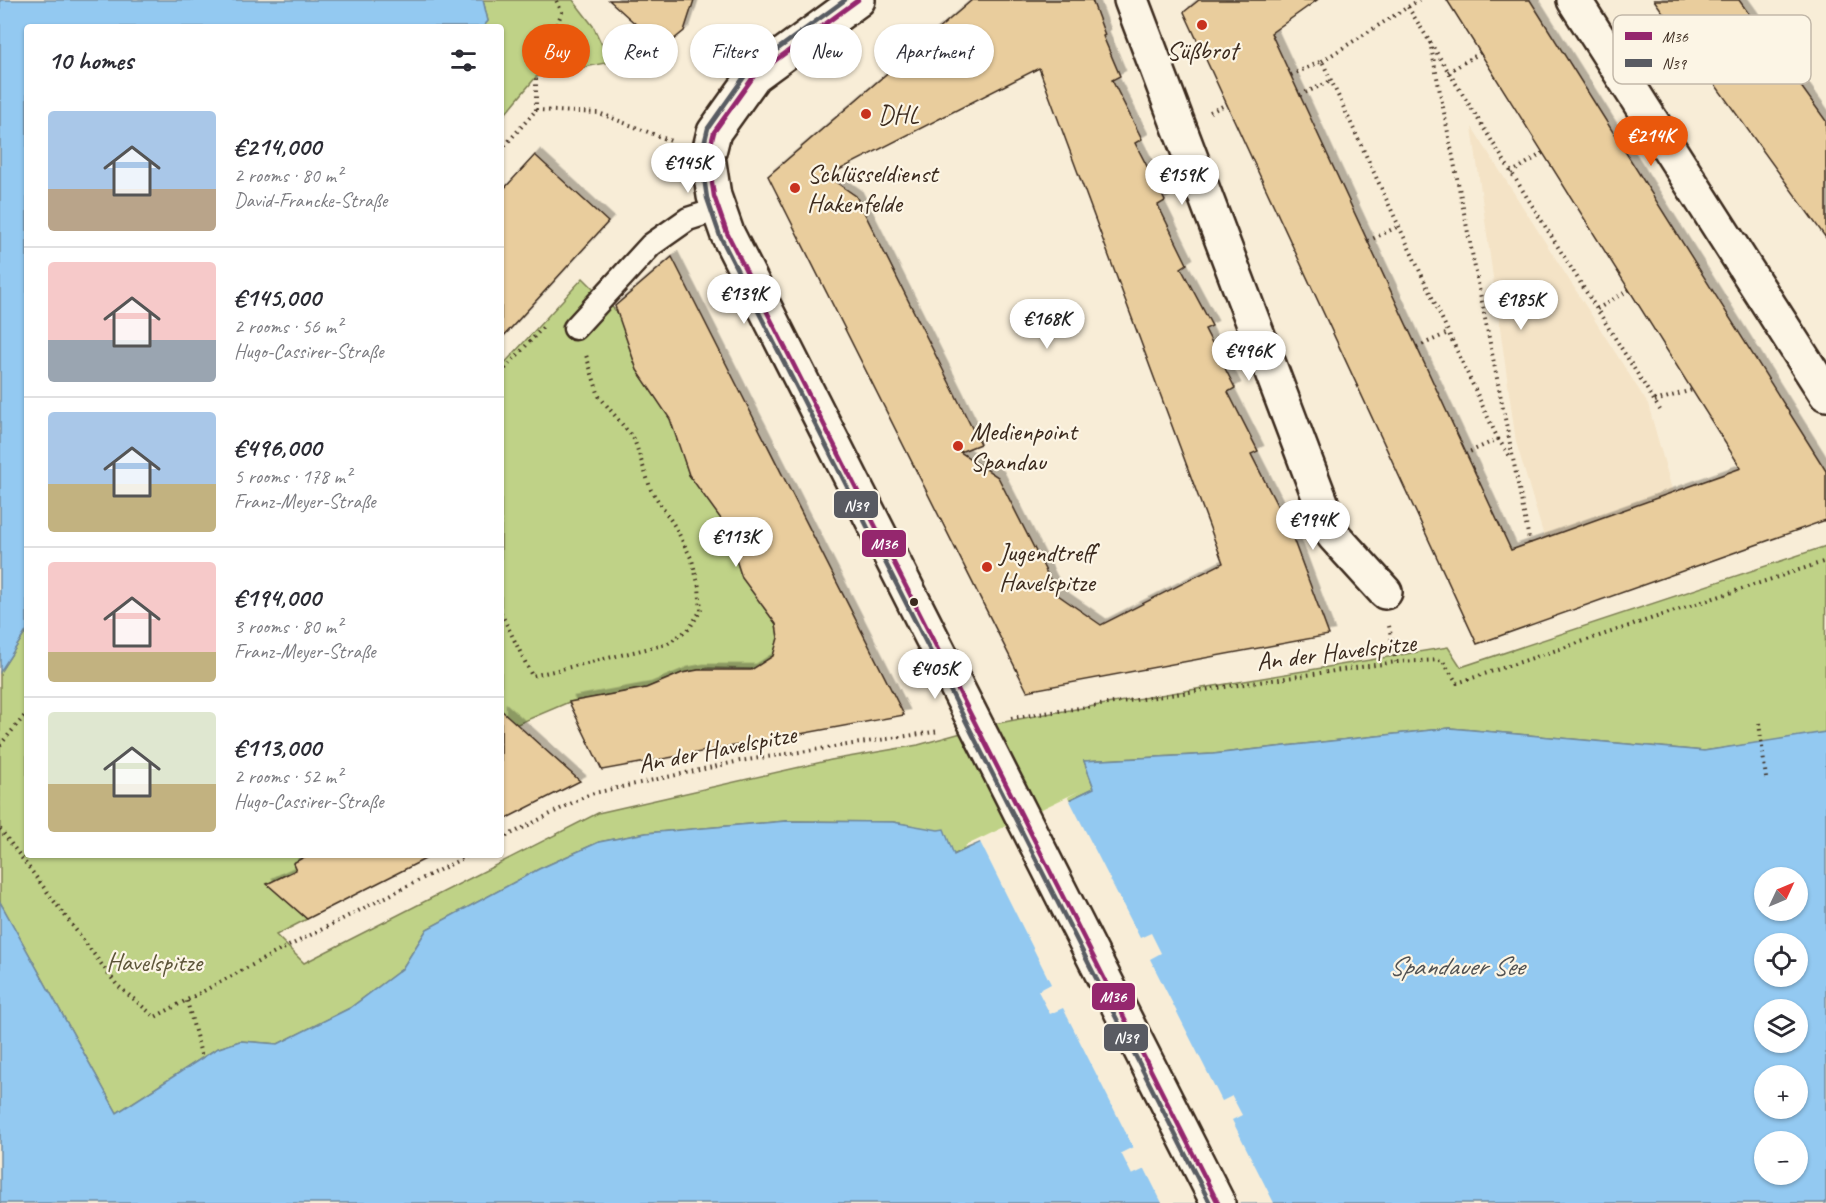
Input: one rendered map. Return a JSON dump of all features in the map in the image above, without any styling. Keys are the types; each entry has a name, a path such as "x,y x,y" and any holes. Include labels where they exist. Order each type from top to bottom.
{"street":[{"path":"858,0 754,76 727,111 714,132 708,156 714,196 732,243 1218,1203"},
{"path":"1131,0 1334,536 1385,592"},
{"path":"1574,0 1613,61"},
{"path":"1628,84 1826,394"}],"lane":[{"path":"575,328 651,245 688,219 718,209"}],"path":[{"path":"504,147 536,110 536,78 562,12 556,0"},
{"path":"1291,75 1322,61 1419,0"},
{"path":"1408,7 1660,410"},
{"path":"1430,42 1530,544"},
{"path":"1448,72 1480,53"},
{"path":"1322,61 1498,439 1514,462"},
{"path":"1300,95 1331,81"},
{"path":"536,110 599,113 671,141"},
{"path":"1511,173 1543,153"},
{"path":"1368,241 1399,226"},
{"path":"1597,309 1629,290"},
{"path":"504,620 532,676 667,644 689,628 701,610 699,587 692,560 676,528 651,490 634,439 599,396 581,337 575,328"},
{"path":"1417,347 1449,333"},
{"path":"1655,401 1692,390"},
{"path":"1467,453 1498,439"},
{"name":"An der Havelspitze","path":"1002,719 1396,662 1442,660 1457,683 1826,561"},
{"path":"0,745 24,717"},
{"path":"1759,723 1766,778"},
{"name":"An der Havelspitze","path":"504,837 590,794 740,761 949,729"},
{"path":"0,829 117,985 155,1017 269,956 463,858"},
{"path":"187,1001 202,1058"}],"shaded area":[{"path":"1472,127 1648,404 1673,493 1698,566 1570,611 1545,540 1516,442"}],"green space":[{"path":"483,0 573,0 593,26 602,45 602,64 590,66 590,24 522,24 522,78 535,78 504,115 504,24 486,24 488,21"},
{"path":"583,278 618,313 637,370 674,426 689,475 724,523 742,578 776,624 778,638 771,659 753,669 709,668 682,673 646,688 569,702 504,730 504,364"},
{"name":"Havelspitze","path":"1826,546 1825,733 1704,751 1450,728 1213,754 1084,761 1094,788 953,855 938,831 893,822 786,821 646,833 599,842 539,869 427,929 402,969 350,1008 278,1044 240,1041 216,1049 117,1113 0,902 0,672 24,635 24,858 302,858 293,863 296,870 267,884 307,919 276,935 304,963 598,813 831,760 918,745 994,724 1040,715 1448,647 1461,667"}],"water":[{"path":"0,0 483,0 488,21 486,24 24,24 24,635 0,672"},
{"name":"Spandauer See","path":"1450,728 1704,751 1826,732 1826,1203 0,1203 0,902 117,1113 216,1049 240,1041 278,1044 350,1008 402,969 427,929 539,869 599,842 646,833 786,821 893,822 938,830 944,829 954,855 1094,788 1084,761 1213,754"}],"pier":[{"path":"1079,791 1068,797 1140,938 1151,933 1161,953 1150,959 1222,1101 1232,1096 1242,1115 1232,1120 1274,1203 1162,1203 1145,1169 1132,1175 1121,1153 1133,1147 1063,1008 1050,1014 1038,991 1051,984 980,842 966,848 965,846"}],"building":[{"path":"609,0 694,0 684,31 678,36 678,24 636,24"},
{"path":"972,0 1092,0 1105,35 1103,36 1120,76 1112,80 1142,139 1135,143 1165,201 1158,205 1187,264 1181,268 1212,326 1205,329 1235,388 1228,392 1258,451 1251,454 1279,509 1282,509 1329,635 1027,691 768,176 882,78 994,78 994,24 944,24","holes":["1039,68 1223,563 1101,625 1058,595 998,477 960,452 980,444 856,196 827,176"]},
{"path":"1199,0 1317,0 1271,33 1511,550 1741,468 1447,0 1530,0 1826,471 1826,520 1477,644 1184,12"},
{"path":"1654,0 1739,0 1750,15 1665,15"},
{"path":"1715,84 1799,84 1826,121 1826,238"},
{"path":"535,155 608,222 504,336 504,189"},
{"path":"672,257 904,715 602,770 569,702 646,688 682,673 698,670 751,670 773,656 778,638 776,624 742,578 724,523 689,475 670,419 637,370 615,306"},
{"path":"504,713 580,781 504,819"},
{"path":"302,858 427,858 307,919 267,884 296,870 293,863"}],"transit line":[{"name":"N39","path":"845,0 749,70 708,128 701,157 707,198 720,236 1210,1203"},
{"name":"M36","path":"858,0 754,76 714,132 708,156 714,196 727,233 1218,1203"}],"place":[{"name":"Süßbrot","path":"1202,25"},
{"name":"DHL","path":"866,114"},
{"name":"Schlüsseldienst Hakenfelde","path":"795,188"},
{"name":"Medienpoint Spandau","path":"958,446"},
{"name":"Jugendtreff Havelspitze","path":"987,567"}]}
